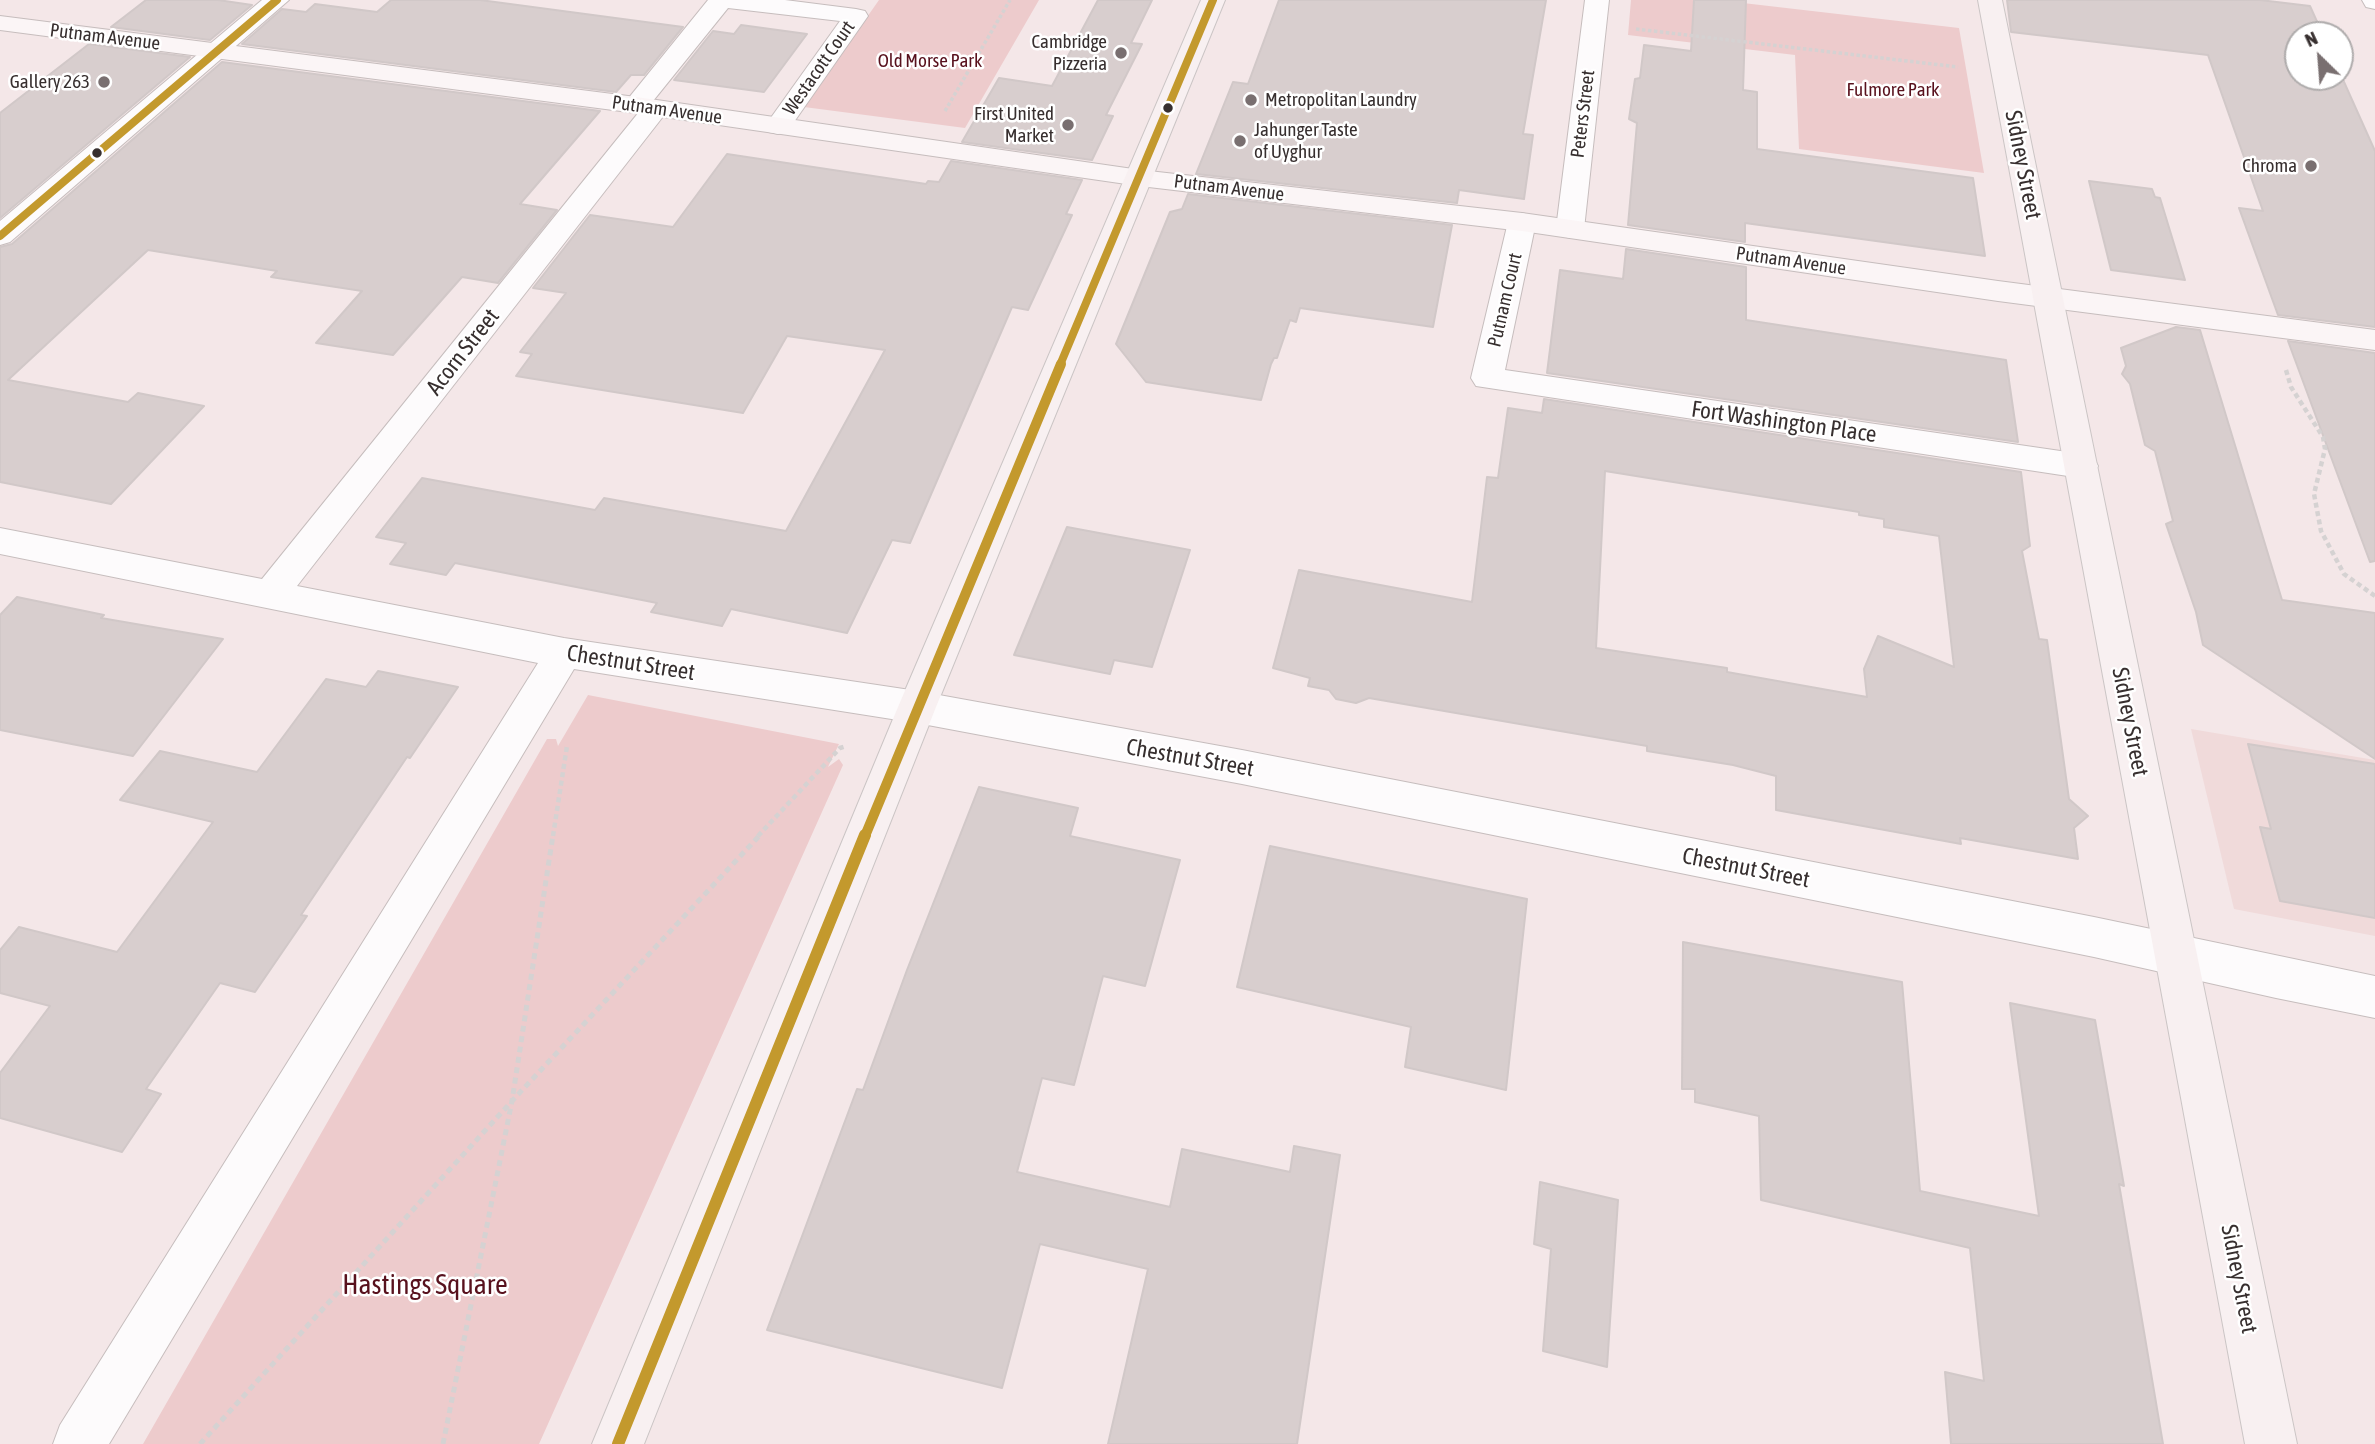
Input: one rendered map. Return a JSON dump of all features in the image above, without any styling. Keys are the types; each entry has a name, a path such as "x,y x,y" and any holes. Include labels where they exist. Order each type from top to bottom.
{"main road":[{"path":"618,1444 918,707 1213,0"},
{"name":"Sidney Street","path":"1990,0 2271,1444"},
{"name":"Putnam Avenue","path":"0,23 646,106 1140,178 1522,222 1998,290 2375,340"}],"street":[{"path":"0,236 276,0"},
{"name":"Westacott Court","path":"646,106 723,0 856,16 778,126"},
{"name":"Peters Street","path":"1570,229 1595,12"},
{"name":"Acorn Street","path":"270,595 646,106"},
{"name":"Putnam Court","path":"1487,379 1522,222"},
{"name":"Fort Washington Place","path":"1487,379 2081,466"},
{"name":"Chestnut Street","path":"0,541 564,653 918,707 1256,770 2375,997"},
{"path":"79,1444 564,653"}],"path":[{"path":"924,146 1010,0"},
{"path":"1595,12 2004,73"},
{"path":"2286,368 2291,387 2323,437 2325,449 2314,494 2321,531 2344,574 2375,596"},
{"path":"443,1444 512,1101 568,741"},
{"path":"200,1444 512,1101 840,748 853,744"}],"shaded area":[{"path":"2191,729 2375,760 2375,936 2234,909"}],"green space":[{"name":"Old Morse Park","path":"879,0 1039,0 965,128 804,107"},
{"name":"Fulmore Park","path":"1631,0 1717,0 1959,28 1984,173 1799,149 1795,55 1628,35"},
{"name":"Hastings Square","path":"588,695 839,744 828,767 839,759 843,765 539,1444 143,1444 547,739 556,739 558,746"}],"building":[{"path":"146,0 218,0 252,5 210,40 111,27"},
{"path":"391,0 480,0 683,27 644,75 631,75 616,92 242,44 282,9 306,12 315,4 377,12"},
{"path":"1098,0 1152,0 1131,43 1142,44 1106,115 1113,116 1092,160 962,142 999,78 1052,86"},
{"path":"1279,0 1546,0 1523,134 1533,135 1524,199 1459,190 1457,203 1196,174 1233,82 1248,84"},
{"path":"1694,0 1746,0 1743,90 1757,92 1757,149 1973,178 1985,256 1745,223 1745,242 1628,225 1637,123 1629,119 1635,79 1640,78 1644,45 1691,51"},
{"name":"Chroma","path":"2007,0 2260,0 2310,6 2317,21 2284,21 2284,91 2348,91 2375,151 2375,327 2278,315 2239,208 2263,211 2208,55 2011,32"},
{"path":"741,25 807,34 764,92 674,80 713,31 734,34"},
{"path":"89,44 190,57 0,218 0,113"},
{"path":"222,62 600,111 520,204 557,210 498,283 462,277 393,355 316,343 362,291 271,277 277,271 148,250 8,380 128,402 138,393 204,406 111,504 0,482 0,247 12,244"},
{"path":"727,154 926,184 928,181 939,182 951,161 1082,180 1066,214 1072,215 1028,310 1012,307 910,543 892,540 847,633 731,609 722,626 651,612 657,603 455,563 446,575 390,564 406,543 376,537 422,478 595,510 604,498 786,531 885,350 787,336 743,413 516,376 532,354 520,352 566,293 533,288 590,215 673,227"},
{"path":"2089,181 2152,189 2155,197 2160,198 2185,280 2111,270"},
{"path":"1188,194 1452,225 1433,327 1300,308 1296,322 1290,320 1277,358 1274,358 1271,364 1261,400 1146,382 1116,344 1170,212 1182,209"},
{"path":"1626,249 1746,267 1746,320 2006,360 2018,442 1547,373 1560,270 1623,279"},
{"path":"2176,327 2200,330 2282,600 2375,613 2375,759 2203,645 2196,612 2166,524 2173,521 2155,451 2145,445 2130,384 2122,374 2126,366 2121,348"},
{"path":"2288,341 2375,353 2375,561 2370,562"},
{"path":"1544,399 2021,472 2030,546 2022,551 2039,639 2047,640 2069,799 2088,816 2074,828 2078,859 1960,838 1961,844 1776,810 1776,776 1733,765 1647,751 1647,746 1369,698 1356,703 1336,699 1329,690 1308,686 1310,678 1273,668 1299,570 1472,602 1487,477 1498,478 1508,408 1542,413","holes":["1605,471 1859,512 1859,515 1884,519 1884,527 1939,536 1954,667 1878,636 1864,669 1867,697 1727,672 1727,668 1596,648"]},
{"path":"1067,527 1190,550 1152,667 1114,660 1110,674 1014,655"},
{"path":"17,597 104,615 101,618 223,639 133,756 0,730 0,615"},
{"path":"378,671 458,687 410,758 407,757 301,915 307,916 255,992 220,983 146,1089 161,1094 122,1152 0,1118 0,1073 50,1006 0,993 0,950 19,927 117,952 213,822 120,800 160,751 257,772 326,679 366,687"},
{"path":"2248,744 2375,764 2375,918 2280,901 2260,827 2271,829"},
{"path":"979,787 1078,808 1070,836 1180,860 1145,986 1103,976 1074,1085 1042,1078 1017,1172 1170,1207 1182,1149 1290,1172 1294,1146 1340,1155 1297,1444 1108,1444 1148,1269 1040,1244 1002,1388 767,1330 857,1089 863,1090"},
{"path":"1270,846 1527,899 1506,1090 1405,1067 1411,1027 1237,987"},
{"path":"1683,942 1902,982 1920,1191 2039,1216 2010,1003 2095,1020 2124,1186 2119,1184 2163,1444 1951,1444 1945,1372 1984,1381 1970,1248 1761,1200 1759,1116 1695,1102 1695,1089 1682,1089"},
{"path":"1540,1182 1618,1200 1607,1367 1543,1351 1551,1249 1534,1244"}],"transit line":[{"path":"0,236 277,0"},
{"path":"618,1444 917,707 1213,0"}],"place":[{"name":"Cambridge Pizzeria","path":"1121,53"},
{"name":"Gallery 263","path":"104,82"},
{"name":"Metropolitan Laundry","path":"1251,100"},
{"name":"First United Market","path":"1068,125"},
{"name":"Jahunger Taste of Uyghur","path":"1240,141"},
{"name":"Chroma","path":"2311,166"}]}
